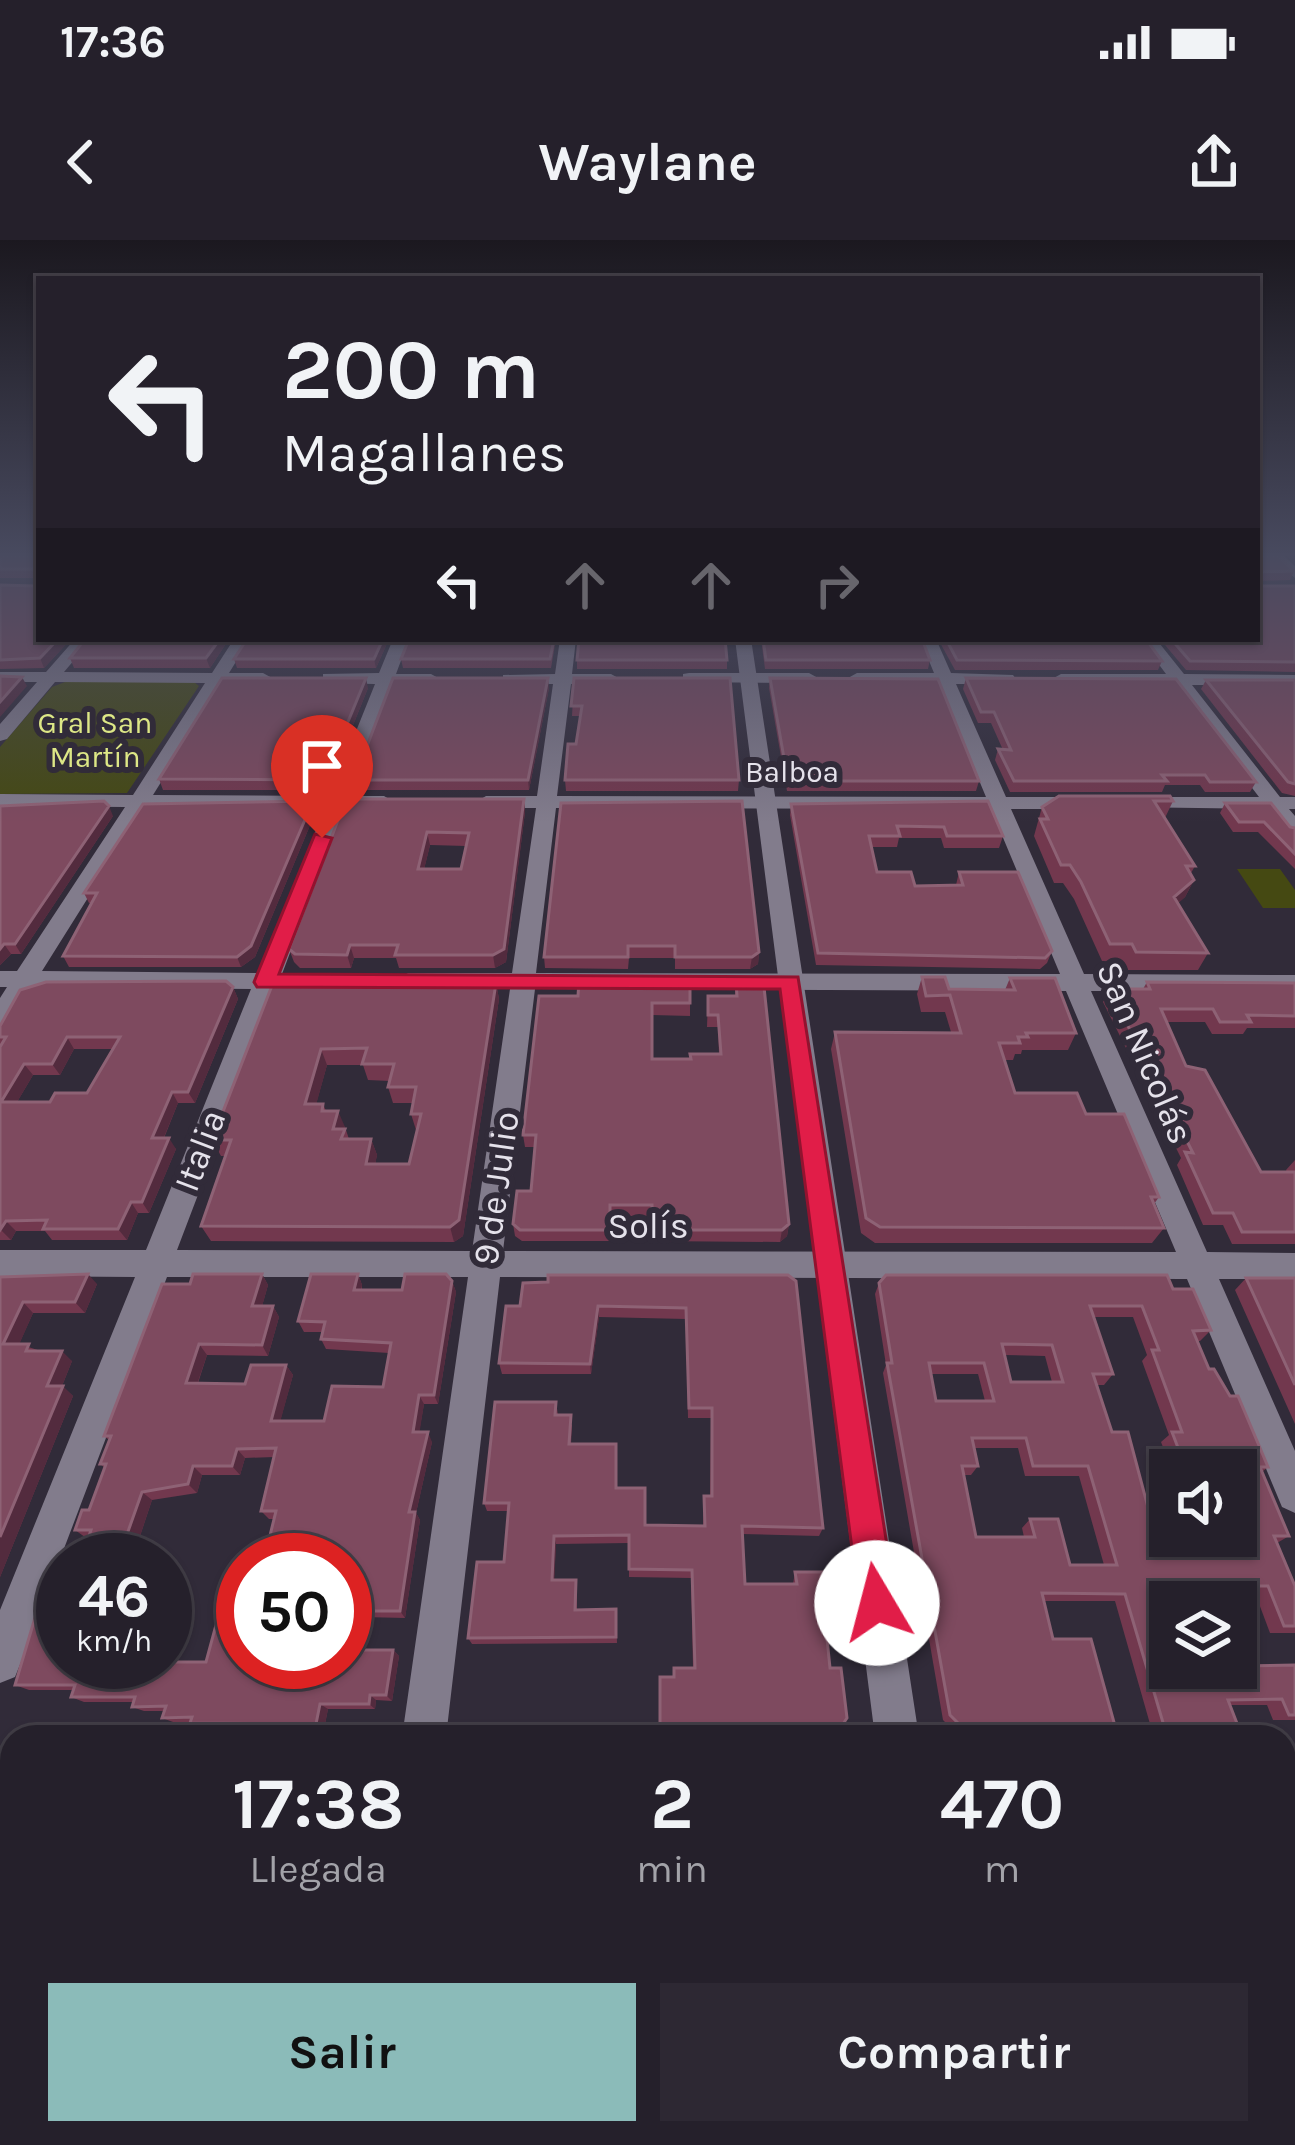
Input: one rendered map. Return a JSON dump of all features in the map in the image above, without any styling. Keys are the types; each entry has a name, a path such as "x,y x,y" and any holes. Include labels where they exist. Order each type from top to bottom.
{"street":[{"path":"0,734 79,645"},
{"path":"0,1018 12,980 139,800 238,645"},
{"name":"Italia","path":"0,1662 399,645"},
{"name":"9 de Julio","path":"426,1725 567,645"},
{"path":"744,645 895,1725"},
{"name":"San Nicolás","path":"930,645 1295,1494"},
{"path":"1153,645 1284,803 1295,830"},
{"path":"0,677 289,678"},
{"path":"313,678 452,679"},
{"path":"679,678 1295,680"},
{"path":"496,679 632,679"},
{"path":"0,800 406,802"},
{"name":"Balboa","path":"453,802 1284,803"},
{"path":"12,980 336,982"},
{"path":"383,982 1295,983"},
{"name":"Solís","path":"0,1262 1295,1266"}],"green space":[{"name":"Gral San Martín","path":"65,682 194,682 199,686 127,793 0,794 0,747 52,687"},
{"path":"1237,869 1280,869 1295,890 1295,908 1263,908"}],"building":[{"path":"0,645 52,645 40,658 0,660"},
{"path":"80,645 216,645 206,658 70,658"},
{"path":"243,645 380,645 374,659 234,659"},
{"path":"407,645 553,645 550,659 401,659"},
{"path":"578,645 726,645 727,660 577,660"},
{"path":"764,645 924,645 930,660 766,660"},
{"path":"949,645 1150,645 1162,661 957,660"},
{"path":"1176,645 1295,645 1295,662 1190,661"},
{"path":"0,676 22,677 0,702"},
{"path":"222,678 366,678 324,780 159,779"},
{"path":"393,678 548,678 528,780 354,780"},
{"path":"574,678 730,678 739,780 565,780 568,744 576,744 582,706 571,706"},
{"path":"770,678 938,679 979,781 788,781"},
{"path":"966,678 1176,679 1256,782 1210,782 1205,775 1162,775 1167,781 1014,781 998,749 1011,750 994,712 981,712"},
{"path":"1206,680 1295,680 1295,784 1288,782"},
{"path":"1059,796 1170,796 1173,801 1154,801 1195,866 1186,866 1194,880 1174,897 1208,953 1136,952 1132,944 1110,944 1081,882 1070,865 1061,865 1040,819 1048,819 1042,807"},
{"path":"346,799 524,799 504,949 493,955 395,955 398,945 350,945 347,955 295,954 289,949","holes":["427,832 469,833 461,869 418,869"]},
{"path":"104,801 109,806 15,944 0,949 0,806"},
{"path":"313,801 251,946 237,957 63,956 97,893 84,893 143,804"},
{"path":"742,801 759,952 752,957 675,957 675,946 628,946 628,957 544,957 561,803"},
{"path":"988,801 1003,836 947,836 944,827 897,826 900,836 869,836 877,872 911,872 915,886 963,885 959,872 1018,872 1052,951 1045,958 818,953 791,804"},
{"path":"1225,803 1271,803 1295,828 1295,854 1264,822 1239,822"},
{"path":"285,976 448,977 437,983 496,983 459,1220 450,1227 201,1226 231,1140 212,1140 273,983","holes":["367,1048 362,1064 394,1064 388,1087 416,1087 411,1114 421,1114 409,1164 366,1164 371,1139 341,1139 345,1129 333,1129 338,1111 322,1111 323,1104 305,1104 321,1049"]},
{"path":"922,977 945,977 949,989 1015,990 1010,978 1055,978 1076,1033 1026,1033 1028,1037 1018,1037 1020,1043 999,1043 1015,1093 1077,1093 1086,1114 1124,1114 1159,1197 1151,1197 1164,1228 880,1227 866,1218 835,1032 961,1033 950,995 926,996"},
{"path":"226,981 233,987 188,1092 172,1092 152,1138 169,1138 142,1202 131,1202 118,1229 43,1229 47,1220 6,1221 0,1230 0,1047 6,1037 0,1037 0,1026 20,990 46,982","holes":["67,1037 120,1037 87,1093 55,1093 50,1102 1,1102 24,1064 52,1064"]},
{"path":"579,981 690,983 690,1003 652,1003 652,1059 721,1054 718,1015 708,1015 708,996 737,996 736,982 764,987 789,1224 782,1230 652,1230 652,1205 610,1205 610,1230 520,1230 513,1224 517,1191 531,1191 536,1135 523,1135 539,996 578,996"},
{"path":"1147,982 1295,983 1295,1016 1247,1015 1251,1022 1220,1022 1213,1009 1161,1009 1186,1066 1205,1070 1261,1172 1295,1172 1295,1232 1242,1232 1233,1213 1213,1213 1185,1152 1193,1153 1109,989 1150,989"},
{"path":"88,1274 75,1302 23,1302 3,1344 29,1344 26,1351 62,1351 47,1386 63,1386 0,1537 0,1277"},
{"path":"193,1274 262,1274 252,1306 273,1306 262,1345 199,1344 186,1383 245,1384 251,1365 286,1365 271,1421 324,1421 332,1386 383,1387 391,1343 321,1339 325,1322 298,1321 311,1274 358,1274 354,1290 402,1290 405,1274 446,1274 452,1281 434,1395 419,1395 413,1432 428,1432 409,1512 415,1512 400,1611 372,1611 372,1533 271,1533 276,1511 261,1511 276,1448 237,1449 232,1466 193,1466 188,1484 142,1492 127,1533 75,1530 82,1510 89,1510 106,1464 100,1464 111,1436 104,1436 162,1284 190,1284"},
{"path":"548,1275 788,1275 796,1281 823,1528 742,1526 745,1584 797,1584 795,1572 827,1572 834,1619 825,1619 830,1668 841,1668 847,1718 842,1725 660,1725 660,1677 674,1677 674,1668 695,1668 692,1570 629,1569 629,1535 554,1536 552,1580 576,1580 575,1610 616,1609 616,1637 468,1638 477,1562 504,1562 509,1503 484,1503 495,1402 556,1402 555,1415 571,1415 569,1444 616,1444 616,1488 645,1488 645,1525 705,1526 704,1496 712,1496 712,1408 689,1408 686,1308 598,1306 590,1364 499,1363 506,1306 520,1306 523,1283 548,1282"},
{"path":"886,1275 1167,1275 1173,1289 1193,1289 1211,1330 1193,1331 1209,1369 1214,1369 1230,1396 1238,1396 1268,1467 1260,1467 1289,1536 1274,1536 1295,1586 1295,1626 1284,1626 1268,1586 1257,1586 1257,1581 1149,1581 1149,1675 1125,1594 1042,1593 1053,1639 1091,1639 1115,1725 960,1725 950,1715 887,1363 892,1363 879,1283","holes":["1090,1306 1142,1306 1159,1350 1152,1350 1182,1432 1172,1432 1178,1449 1257,1449 1257,1557 1149,1557 1149,1511 1128,1432 1112,1432 1093,1374 1113,1374","1002,1344 1052,1345 1063,1382 1011,1382","929,1363 984,1363 994,1401 936,1401","972,1438 1026,1438 1033,1466 1088,1466 1117,1565 1070,1565 1058,1519 1030,1519 1035,1537 976,1537 962,1466 978,1466"]},
{"path":"1246,1278 1295,1278 1295,1385"},
{"path":"36,1614 36,1685 15,1685"},
{"path":"216,1625 216,1689 372,1689 372,1650 393,1650 386,1695 370,1695 369,1704 320,1704 316,1724 190,1723 192,1717 162,1718 166,1706 132,1707 135,1697 71,1697 74,1689 192,1689 192,1662 206,1662"},
{"path":"1295,1665 1295,1715 1289,1715 1282,1699 1228,1700 1238,1725 1164,1725 1153,1689 1257,1689 1257,1666"}],"route":[{"path":"322,838 265,982 790,982 877,1603"}]}
